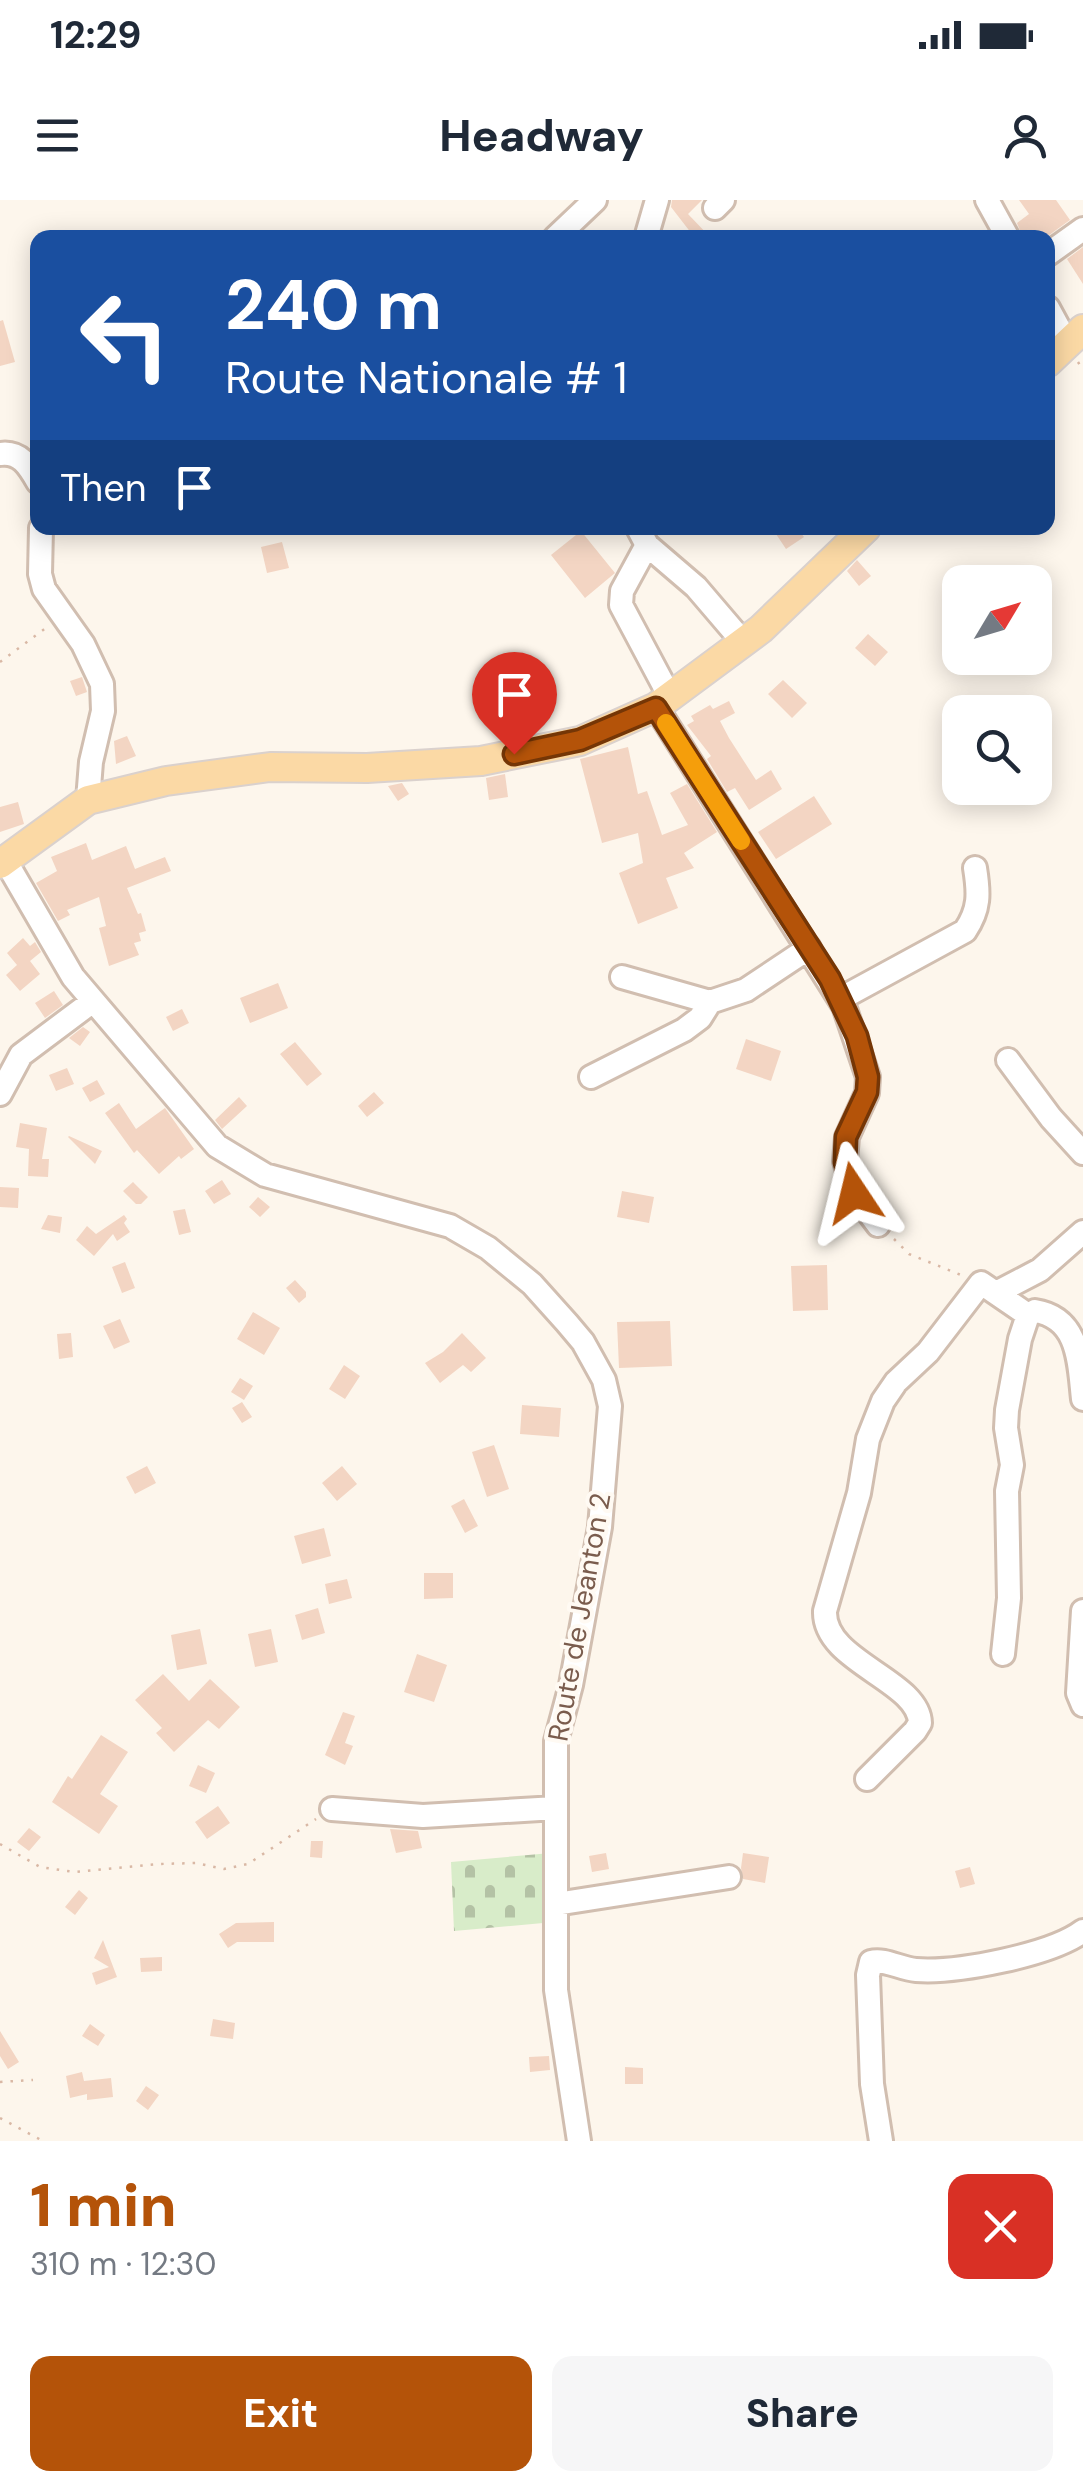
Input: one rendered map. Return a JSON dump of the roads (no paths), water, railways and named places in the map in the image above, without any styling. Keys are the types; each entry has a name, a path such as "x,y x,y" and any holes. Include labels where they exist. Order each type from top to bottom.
{"main road":[{"path":"2,862 88,800 166,781 270,768 367,768 480,760 580,740 663,702 743,642 858,535"}],"street":[{"path":"563,230 595,200"},
{"path":"649,230 658,200"},
{"path":"988,200 1004,230"},
{"path":"1055,249 1083,229"},
{"path":"1055,322 1066,345"},
{"path":"0,454 20,458 30,471"},
{"path":"42,535 40,574 44,589 83,644 102,684 103,711 91,762 88,800"},
{"path":"743,642 696,587 642,536 622,591 621,605 663,702 840,998 857,1036 868,1077 867,1092 846,1137 845,1162 854,1193 878,1225"},
{"name":"Route de Jeanton 2","path":"2,862 72,977 218,1146 265,1174 450,1226 488,1248 532,1284 583,1342 604,1380 610,1406 600,1527 571,1684 556,1741 556,1990 579,2141"},
{"path":"840,998 965,931 980,899 975,868"},
{"path":"622,977 710,1002 746,990 809,948"},
{"path":"0,1094 20,1055 93,1001"},
{"path":"590,1076 684,1030 700,1018 710,1002"},
{"path":"1008,1060 1083,1153"},
{"path":"867,1778 916,1732 920,1714 915,1704 838,1643 824,1622 860,1493 868,1439 883,1401 896,1382 988,1288 1040,1270 1083,1232"},
{"path":"988,1288 1028,1315 1042,1311 1061,1323 1078,1345 1083,1399"},
{"path":"1003,1654 1010,1598 1007,1491 1012,1464 1006,1428 1020,1340 1028,1315"},
{"path":"1083,1611 1078,1693 1083,1705"},
{"path":"332,1808 423,1816 556,1808"},
{"path":"556,1904 729,1877"},
{"path":"881,2141 872,2084 868,1975 871,1962 879,1960 911,1970 950,1970 1058,1947 1083,1931"}]}
